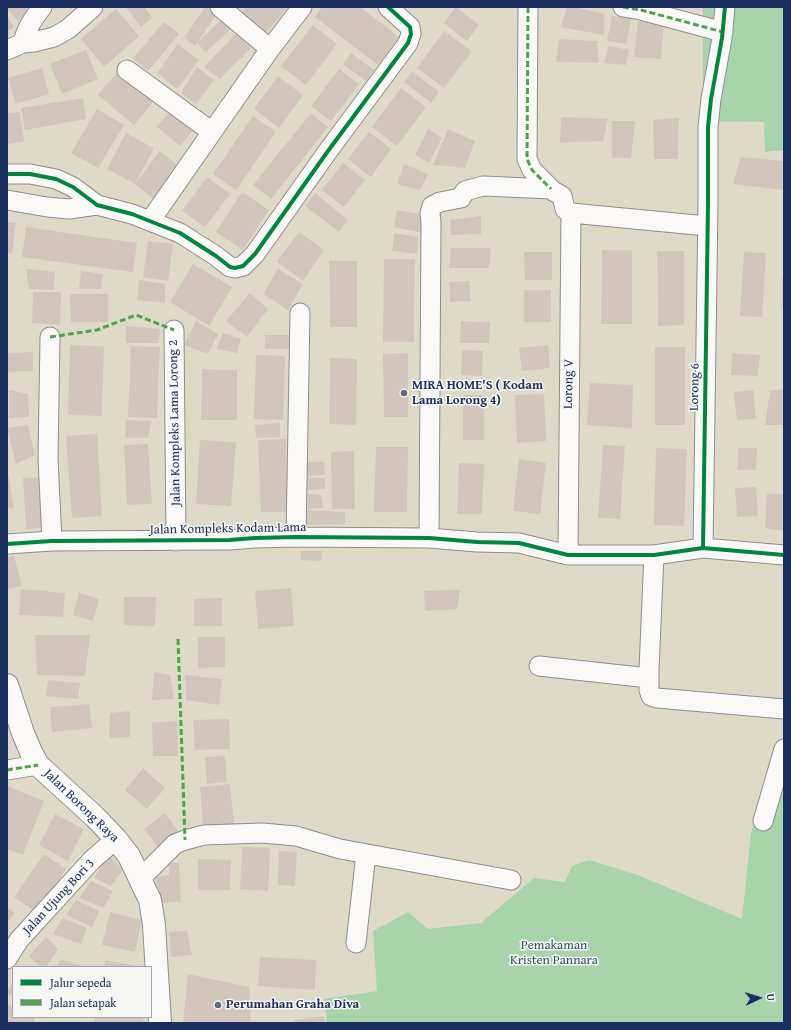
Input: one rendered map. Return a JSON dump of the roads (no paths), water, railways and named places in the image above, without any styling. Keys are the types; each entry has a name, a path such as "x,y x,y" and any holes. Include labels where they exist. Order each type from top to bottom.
{"main road":[{"name":"Jalan Borong Raya","path":"7,685 23,733 38,765 95,817 116,839 129,856 150,900 154,925 160,1023"}],"street":[{"path":"15,47 42,7"},
{"path":"15,47 54,37 68,29 93,7"},
{"path":"220,7 270,49"},
{"path":"150,221 270,49 302,7"},
{"path":"7,200 69,209 97,205 120,210 180,233 216,256 230,267 235,268 243,266 255,254 328,151 408,43 411,34 410,27 388,7"},
{"path":"528,7 527,159 532,170 551,189 562,196 566,208 571,214 707,226"},
{"path":"623,7 641,10 723,32"},
{"name":"Lorong 6","path":"703,548 708,127 711,98 723,32 725,7"},
{"path":"127,70 212,132"},
{"path":"7,174 30,174 56,179 73,187 97,205"},
{"path":"429,538 430,213 432,206 440,202 461,198 465,191 483,186 551,189"},
{"name":"Lorong V","path":"568,555 571,214"},
{"path":"296,538 300,313"},
{"name":"Jalan Kompleks Lama Lorong 2","path":"174,330 176,540"},
{"path":"50,337 48,459 52,541"},
{"name":"Jalan Kompleks Kodam Lama","path":"7,544 52,541 229,540 256,538 429,538 519,544 568,555 654,555 703,548 784,555"},
{"path":"654,555 649,678 649,690 651,696 657,698 784,709"},
{"path":"539,666 649,678"},
{"path":"763,820 784,749"},
{"path":"7,770 38,765"},
{"path":"140,879 174,844 204,835 262,833 296,836 340,850 511,880"},
{"name":"Jalan Ujung Bori 3","path":"7,959 19,940 28,930 92,860 116,839"},
{"path":"356,943 366,854"}],"place":[{"name":"MIRA HOME'S ( Kodam Lama Lorong 4)","path":"404,393"},
{"name":"Perumahan Graha Diva","path":"218,1005"}],"park label":[{"name":"Pemakaman Kristen Pannara","path":"554,954"}]}
